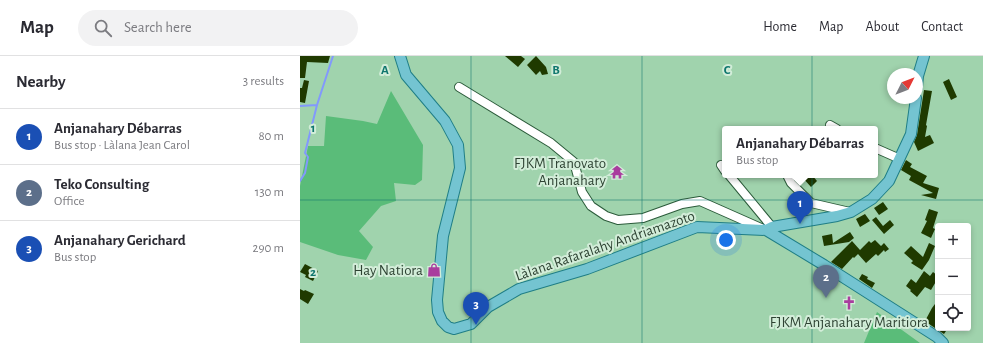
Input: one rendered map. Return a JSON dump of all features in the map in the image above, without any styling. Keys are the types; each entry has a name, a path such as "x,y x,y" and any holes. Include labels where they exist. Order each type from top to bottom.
{"main road":[{"name":"Làlana Rafaralahy Andriamazoto","path":"400,56 406,75 445,121 458,145 460,168 443,236 437,300 438,312 442,321 448,327 454,329 471,324 488,307 519,289 587,269 696,227 769,229"},
{"path":"920,68 924,56"},
{"path":"769,229 837,216 850,212 872,199 889,181 900,160 911,134 915,104"},
{"path":"769,229 937,337 943,343"}],"street":[{"path":"459,87 551,143 574,162 582,192 591,206 606,216 618,220 643,218 682,204 700,201 769,229"},
{"path":"878,149 900,160"},
{"path":"731,178 769,229"},
{"path":"788,178 791,183 811,203 850,212"}],"green space":[{"path":"391,91 423,145 422,180 415,185 394,183 396,201 381,206 359,231 373,247 366,260 338,255 300,242 300,186 308,146 324,146 326,116 377,124"},
{"path":"877,312 920,343 864,343"}],"building":[{"path":"300,56 330,56 328,63 307,62 305,78 300,78"},
{"path":"505,56 521,56 525,59 518,67"},
{"path":"536,56 546,67 548,74 542,75 540,71 536,75 527,65"},
{"path":"949,79 957,97 951,100 943,82"},
{"path":"304,80 309,81 305,103 300,102 300,88 302,88"},
{"path":"924,90 932,91 925,137 930,135 934,143 918,151 914,142 917,135"},
{"path":"906,160 912,164 910,167 927,176 923,183 939,188 936,199 921,195 933,193 909,180 911,176 901,170"},
{"path":"803,178 814,178 817,181 811,187"},
{"path":"883,202 888,209 879,215 874,208"},
{"path":"929,209 938,212 933,228 935,229 931,238 921,233 927,221 925,220"},
{"path":"865,214 870,221 860,227 856,219"},
{"path":"876,217 883,226 890,220 894,225 884,234 872,220"},
{"path":"850,232 854,238 849,242 824,246 822,236 832,234 833,243"},
{"path":"875,240 881,246 884,243 889,249 885,252 884,250 878,256 876,254 866,263 858,254 854,258 853,257 842,269 831,262 852,241 860,250 869,241 871,243"},
{"path":"929,243 935,246 929,260 922,270 911,263 913,261 904,253 911,246 923,257"},
{"path":"305,264 318,271 313,281 305,277 306,275 300,272"},
{"path":"924,271 930,276 933,272 935,274 935,283 931,290 925,287 917,297 906,286 911,279 916,283"},
{"path":"862,274 868,277 867,279 875,283 872,288 859,279"},
{"path":"300,289 314,294 308,304 300,299"},
{"path":"935,304 935,328 923,320 925,321"}],"waterway":[{"path":"300,106 317,105 333,56"},
{"path":"300,181 305,173 308,157 305,153 317,105"}],"place":[{"name":"FJKM Tranovato Anjanahary","path":"617,172"},
{"name":"Anjanahary Débarras","path":"800,224"},
{"name":"Hay Natiora","path":"434,270"},
{"name":"Teko Consulting","path":"826,298"},
{"name":"FJKM Anjanahary Maritiora","path":"849,303"},
{"name":"Anjanahary Gerichard","path":"476,325"}]}
